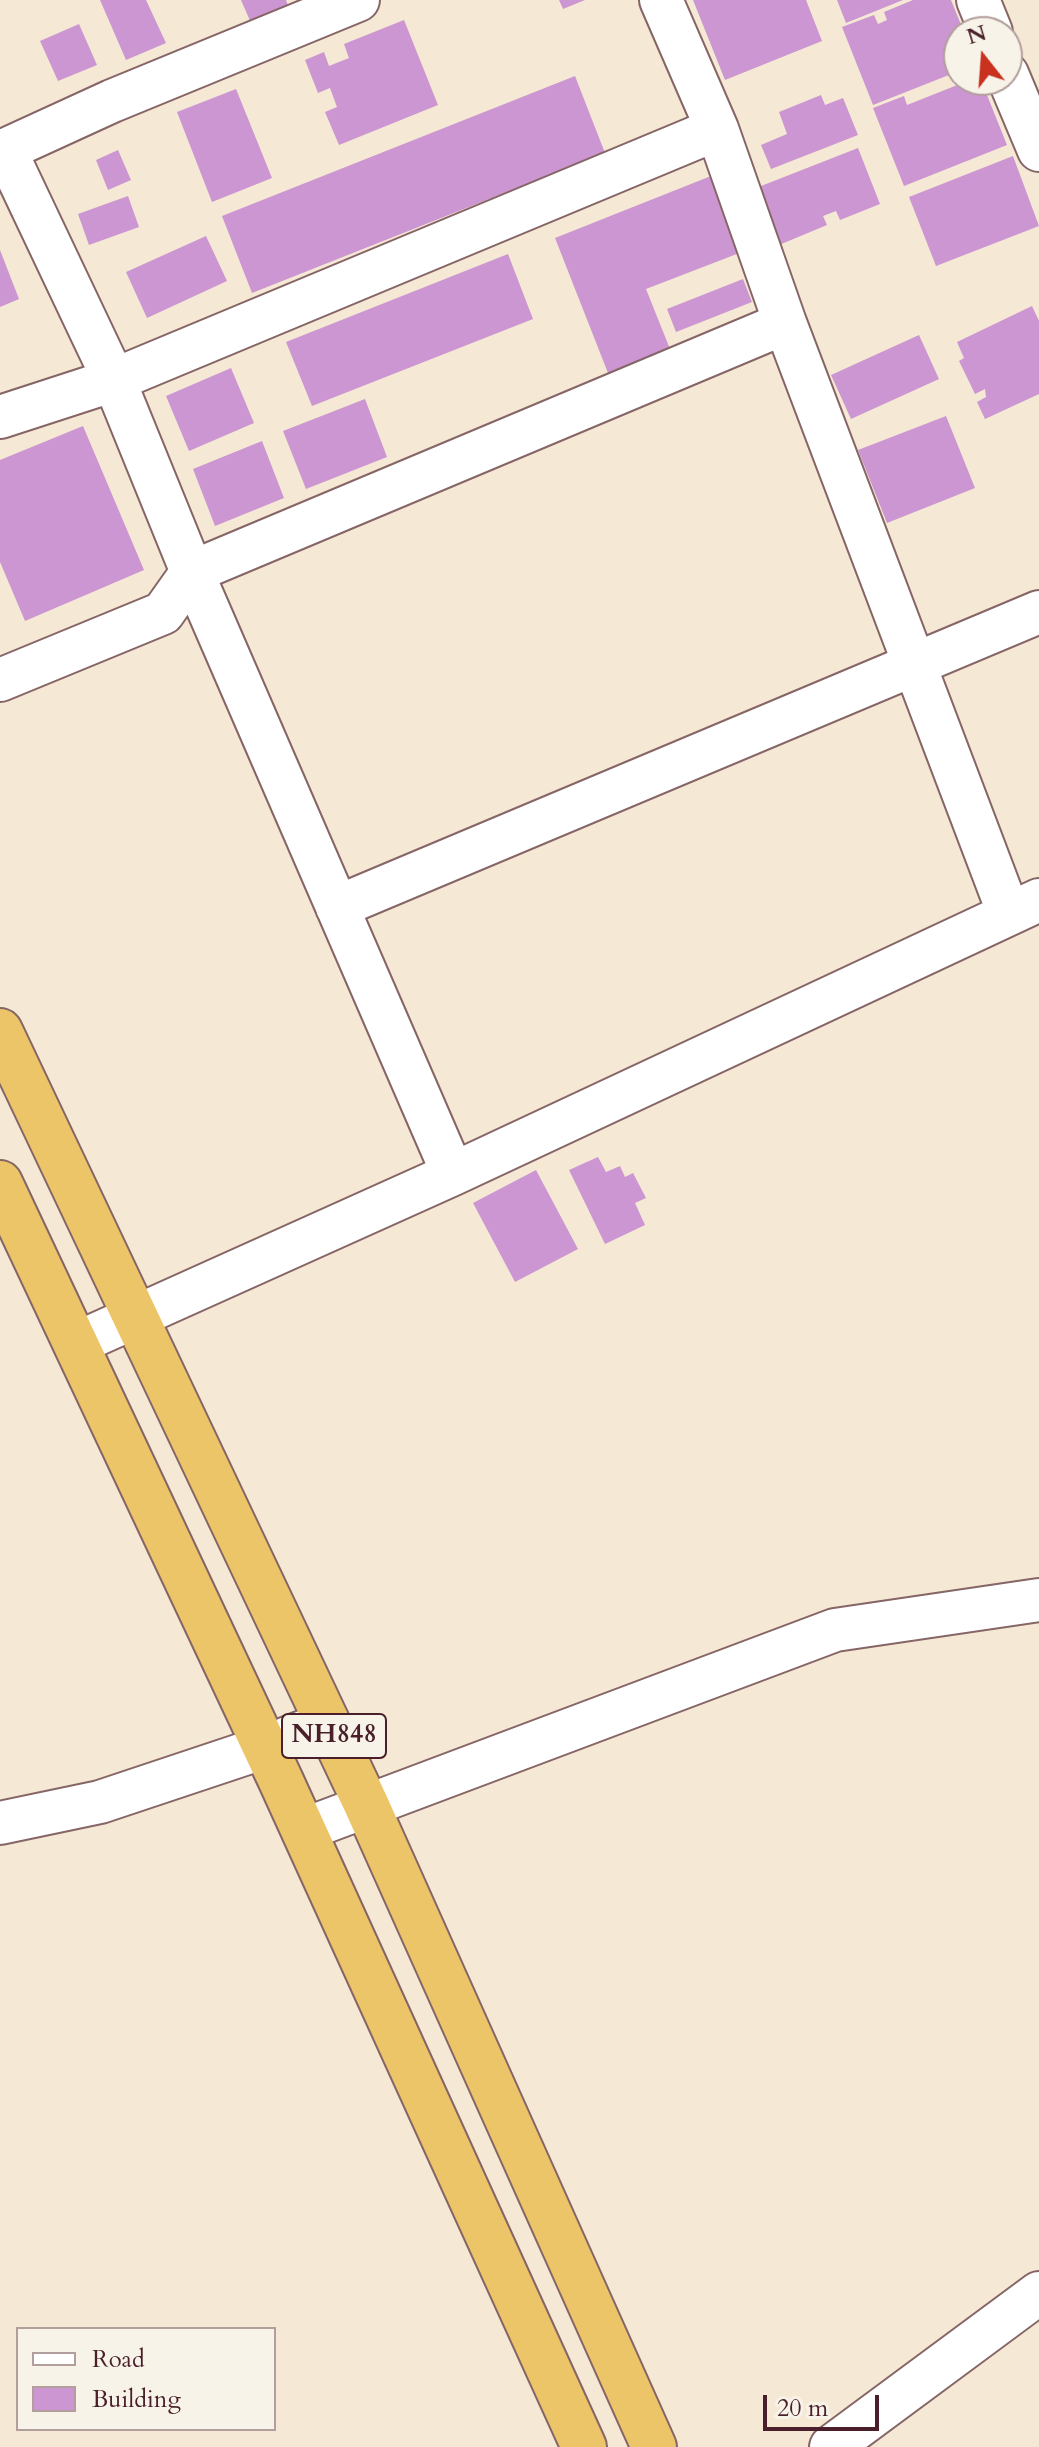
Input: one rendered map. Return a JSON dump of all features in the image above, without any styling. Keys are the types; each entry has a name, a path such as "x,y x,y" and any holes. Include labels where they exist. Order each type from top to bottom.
{"highway":[{"name":"NH848","path":"0,1031 366,1804 654,2447"},
{"name":"NH848","path":"0,1183 265,1747 584,2447"},
{"path":"410,2065 471,2038"},
{"path":"530,2328 589,2302"}],"street":[{"path":"358,0 112,101 5,150 114,380 192,572 453,1174"},
{"path":"75,1344 453,1174 1024,907 914,663 785,323 717,129 661,0"},
{"path":"1016,96 1038,153"},
{"path":"0,417 114,380 717,129"},
{"path":"0,680 163,613 192,572 785,323"},
{"path":"337,907 1039,612"},
{"path":"303,1830 835,1630 1039,1600"},
{"path":"0,1823 100,1802 265,1747 328,1722"},
{"path":"831,2447 1039,2293"}],"building":[{"path":"100,0 146,0 166,43 126,60"},
{"path":"241,0 286,0 289,8 251,23"},
{"path":"559,0 585,0 563,9"},
{"path":"693,0 806,0 822,41 725,80"},
{"path":"837,0 903,0 846,23"},
{"path":"913,0 951,0 958,16 943,16 943,77 873,105 842,27 874,15 878,24 887,20 884,12"},
{"path":"404,20 438,105 339,145 325,112 337,107 330,88 318,93 305,60 324,52 329,66 349,58 344,44"},
{"path":"79,24 97,65 58,81 40,41"},
{"path":"575,76 605,153 252,293 222,216"},
{"path":"236,89 272,178 212,202 177,112"},
{"path":"943,91 943,96 987,96 1007,145 904,186 873,108 904,96 907,105"},
{"path":"821,95 825,105 843,98 858,135 771,169 761,145 787,134 779,112"},
{"path":"858,148 880,204 840,220 836,211 823,216 827,225 779,245 756,188"},
{"path":"118,150 131,180 108,190 96,160"},
{"path":"1013,156 1039,226 936,266 909,197"},
{"path":"711,176 742,252 646,289 670,349 608,373 555,238"},
{"path":"128,196 139,227 89,245 78,214"},
{"path":"206,236 227,281 147,318 126,272"},
{"path":"0,250 19,299 0,307"},
{"path":"508,254 533,319 312,406 286,342"},
{"path":"743,279 752,302 676,332 667,309"},
{"path":"1032,306 1039,321 1039,394 985,419 977,402 986,397 985,389 975,394 959,361 964,358 957,342"},
{"path":"919,335 939,379 851,419 831,375"},
{"path":"231,368 254,423 189,451 166,396"},
{"path":"365,399 387,457 306,489 283,431"},
{"path":"946,416 975,488 887,523 858,450"},
{"path":"83,426 144,570 25,621 0,562 0,460"},
{"path":"262,441 284,498 215,526 193,469"},
{"path":"598,1157 606,1172 620,1166 625,1177 633,1173 646,1198 635,1203 645,1225 605,1244 569,1170"},
{"path":"536,1170 578,1249 515,1282 473,1203"}]}
